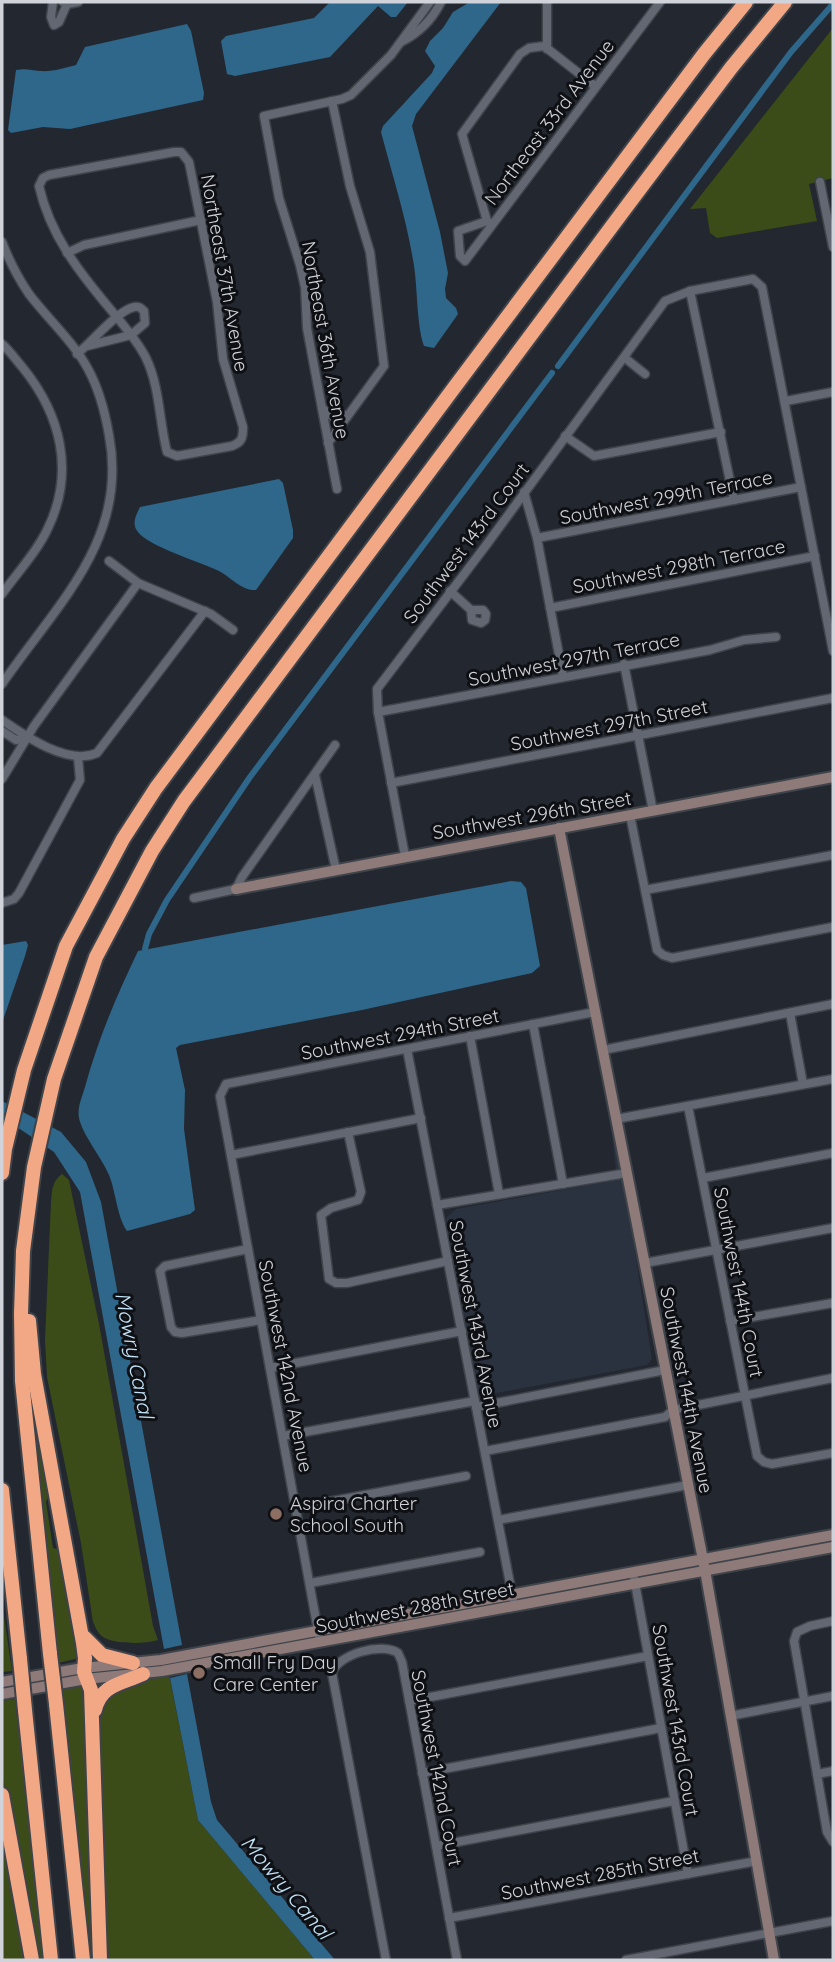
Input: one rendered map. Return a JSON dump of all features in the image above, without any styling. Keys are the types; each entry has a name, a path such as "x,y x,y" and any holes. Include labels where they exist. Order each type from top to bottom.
{"highway":[{"path":"2,1173 3,1153 19,1091 66,946 117,850 156,788 527,287 746,2"},
{"path":"83,1960 22,1381 21,1314 23,1251 39,1143 73,1020 96,957 146,862 184,801 627,206 731,68 785,2"},
{"path":"28,1210 29,1324 34,1374 82,1634 85,1673 90,1688 93,1715 100,1960"},
{"path":"2,1490 51,1960"},
{"path":"2,1591 18,1640"},
{"path":"82,1634 102,1656 138,1669"},
{"path":"93,1715 97,1700 106,1689 138,1669"},
{"path":"2,1795 32,1960"}],"street":[{"path":"52,2 51,17 54,25 59,22 65,3 78,2"},
{"path":"401,42 430,2"},
{"path":"328,443 384,366 370,252 350,186 332,101 351,95 401,42 418,32 441,2"},
{"path":"545,48 547,2"},
{"name":"Northeast 33rd Avenue","path":"490,223 458,231 460,256 465,261 490,223 660,2"},
{"path":"490,223 462,134 520,54 529,48 545,48 595,86"},
{"name":"Northeast 36th Avenue","path":"332,101 264,116 279,198 305,287 307,328 337,489"},
{"name":"Northeast 37th Avenue","path":"67,253 49,219 40,192 39,186 43,178 174,152 186,155 217,302 223,359 243,427 240,443 177,456 167,452 151,372 131,335"},
{"path":"820,182 830,218 833,247"},
{"path":"131,335 67,253 84,245 201,220"},
{"path":"2,242 30,294 88,368 108,428 113,459 108,511 96,549 87,566 2,684"},
{"name":"Southwest 143rd Court","path":"405,856 378,712 377,689 665,301 690,291 753,279 762,287 786,401"},
{"path":"690,291 734,500"},
{"path":"77,354 117,318 132,308 142,309 145,323 131,335 87,346"},
{"path":"2,344 35,384 46,402 57,430 62,463 59,492 47,530 2,594"},
{"path":"625,358 645,374"},
{"path":"833,392 786,401 833,651"},
{"path":"322,407 334,418 349,414"},
{"path":"565,436 594,456 721,432"},
{"name":"Southwest 299th Terrace","path":"537,538 801,487"},
{"path":"524,492 537,538 563,677"},
{"name":"Southwest 298th Terrace","path":"550,608 815,556"},
{"path":"109,561 138,583 205,611 233,630"},
{"path":"2,779 26,738 138,583"},
{"path":"450,591 471,610"},
{"path":"2,720 26,738 78,757 91,756 104,747 205,611"},
{"name":"Southwest 297th Terrace","path":"378,712 710,650 744,640 776,637"},
{"path":"624,664 653,811"},
{"name":"Southwest 297th Street","path":"391,783 833,698"},
{"path":"2,730 16,740 26,738"},
{"path":"194,898 236,889 335,745"},
{"path":"2,903 14,899 80,780 78,757"},
{"path":"315,775 336,870"},
{"name":"Southwest 296th Street","path":"236,889 833,777"},
{"path":"631,815 657,950 663,955 672,958 833,927"},
{"name":"Southwest 144th Avenue","path":"559,828 704,1565 774,1960"},
{"path":"645,890 833,855"},
{"path":"603,1051 833,1004"},
{"name":"Southwest 294th Street","path":"220,1097 226,1084 595,1012"},
{"path":"790,1013 803,1084"},
{"path":"533,1024 563,1184"},
{"path":"470,1036 499,1194"},
{"name":"Southwest 143rd Avenue","path":"407,1049 513,1600"},
{"path":"616,1119 833,1079"},
{"name":"Southwest 142nd Avenue","path":"220,1097 320,1636"},
{"name":"Southwest 144th Court","path":"688,1106 757,1456 772,1464 833,1452"},
{"path":"231,1155 421,1118"},
{"path":"348,1132 361,1192 358,1200 331,1208 321,1215 329,1279 336,1283 347,1283 448,1261"},
{"path":"703,1178 833,1153"},
{"path":"437,1205 627,1173"},
{"path":"645,1263 833,1228"},
{"path":"248,1249 164,1266 160,1271 175,1332 261,1320"},
{"path":"730,1321 833,1303"},
{"path":"270,1368 462,1331"},
{"path":"283,1436 665,1370"},
{"path":"485,1451 664,1417 673,1410 833,1378"},
{"path":"296,1508 466,1476"},
{"path":"498,1520 688,1485"},
{"name":"Southwest 288th Street","path":"704,1565 833,1535"},
{"name":"Southwest 288th Street","path":"2,1682 138,1669 704,1565 833,1546"},
{"path":"310,1583 480,1552"},
{"name":"Southwest 143rd Court","path":"634,1578 688,1874"},
{"path":"833,1621 797,1632 794,1642 827,1832 833,1842"},
{"name":"Southwest 142nd Court","path":"386,1960 332,1669 354,1655 383,1649 395,1651 401,1662 457,1960"},
{"path":"409,1701 648,1656"},
{"name":"Southwest 288th Street","path":"2,1694 85,1673"},
{"path":"730,1716 833,1696"},
{"path":"422,1773 661,1728"},
{"path":"817,1774 833,1771"},
{"path":"436,1846 674,1801"},
{"name":"Southwest 285th Street","path":"449,1918 757,1861"},
{"path":"626,1960 833,1922"}],"shaded area":[{"path":"603,1050 652,1359 647,1365 486,1395 479,1394 446,1218 456,1209 617,1180"}],"green space":[{"path":"833,28 833,178 809,184 817,221 717,238 710,233 706,208 690,209"},
{"path":"62,1174 69,1180 99,1324 153,1626 158,1640 139,1643 113,1641 100,1634 93,1622 81,1543 47,1377 45,1340 51,1202 54,1183"},
{"path":"27,1345 51,1489 46,1502 53,1548 60,1550 83,1657 58,1663 29,1397"},
{"path":"2,1603 12,1671 2,1672"},
{"path":"169,1674 198,1820 315,1960 104,1960 98,1721 101,1700 123,1684"},
{"path":"87,1685 98,1960 92,1960 61,1689"},
{"path":"15,1699 44,1960 35,1960 2,1773 2,1701"},
{"path":"2,1808 29,1960 2,1960"}],"water":[{"path":"330,2 408,2 396,17 391,17 378,6 330,57 235,76 227,74 221,41 226,36 314,18"},
{"path":"470,2 501,2 416,114 412,126 440,232 448,273 446,298 458,314 434,348 424,346 421,337 410,244 381,132 383,126 432,73 435,66 425,51 430,41 443,28 453,12"},
{"path":"187,24 191,31 204,93 203,100 70,129 43,127 11,133 8,130 16,70 45,71 76,65 85,47"},
{"path":"279,479 283,483 293,538 256,590 240,586 217,570 152,543 138,532 135,526 140,507"},
{"path":"511,881 521,882 526,888 540,966 532,973 362,1010 180,1045 176,1048 185,1090 184,1129 195,1210 190,1214 127,1231 109,1175 84,1131 79,1110 102,1034 138,951"},
{"path":"26,941 28,945 25,956 2,1023 2,945"},
{"name":"Mowry Canal","path":"2,1101 61,1132 86,1162 101,1202 182,1645 164,1649 80,1192 54,1152 2,1117"},
{"path":"187,1674 211,1802 217,1820 335,1960 315,1960 198,1820 170,1678"}],"waterway":[{"path":"558,366 791,52 833,4"},
{"path":"145,949 149,934 167,900 250,777 552,373"}],"place":[{"name":"Aspira Charter School South","path":"276,1514"},
{"name":"Small Fry Day Care Center","path":"199,1673"}]}
